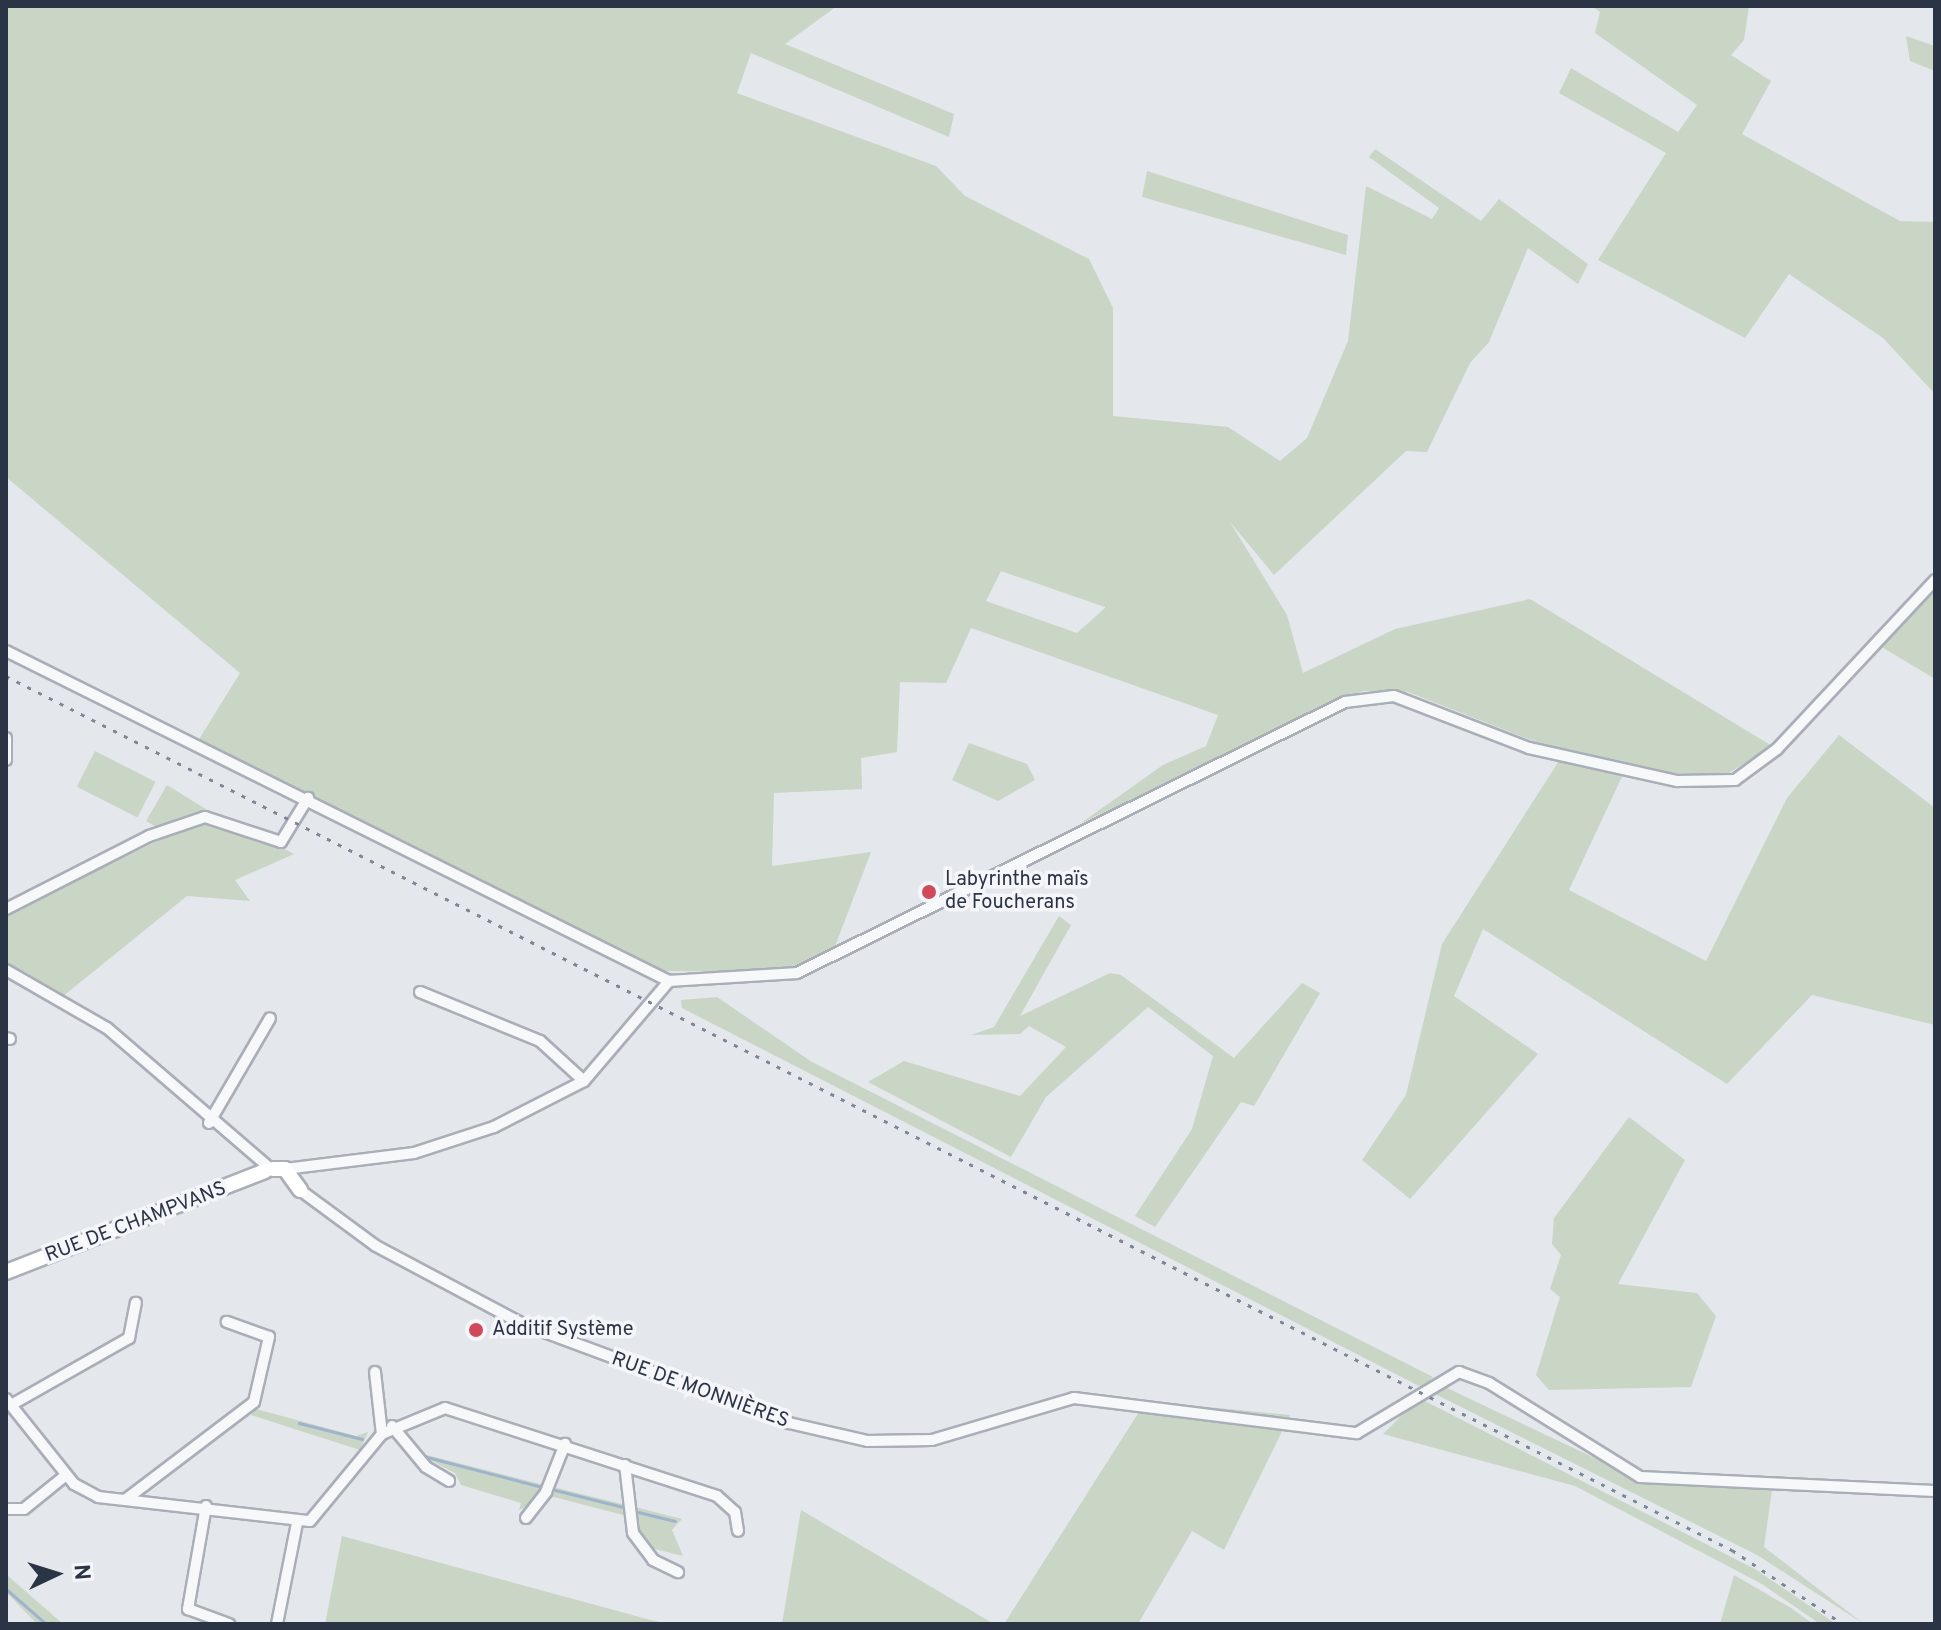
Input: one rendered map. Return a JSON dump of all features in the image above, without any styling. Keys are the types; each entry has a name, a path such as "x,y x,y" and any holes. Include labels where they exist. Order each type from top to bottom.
{"street":[{"path":"6,651 308,798 669,981 786,977 1312,717 1369,696 1409,700 1529,748 1652,777 1703,784 1735,780 1777,749 1935,580"},
{"path":"6,738 6,760"},
{"path":"6,909 149,836 205,817 281,842 308,798"},
{"path":"6,970 101,1023 209,1123 252,1153 269,1171"},
{"name":"RUE DE CHAMPVANS","path":"6,1272 269,1171 448,1144 584,1081 596,1071 669,981"},
{"path":"420,992 540,1041 584,1081"},
{"path":"209,1123 270,1018"},
{"path":"252,1153 269,1171"},
{"path":"299,1187 303,1167"},
{"name":"RUE DE MONNIÈRES","path":"269,1171 299,1187 376,1246 523,1324 808,1429 908,1445 1074,1398 1237,1413 1357,1433 1459,1372 1489,1383 1640,1477 1935,1491"},
{"path":"136,1303 129,1338 8,1402 66,1475 90,1495 206,1506 297,1523 310,1521 392,1426 416,1414 456,1409 717,1496 735,1512 738,1531"},
{"path":"125,1500 254,1402 269,1337 227,1322"},
{"path":"375,1372 382,1434"},
{"path":"392,1426 426,1467 449,1481"},
{"path":"526,1518 546,1492 565,1444"},
{"path":"625,1465 633,1533 653,1560 678,1572"},
{"path":"7,1512 66,1475"},
{"path":"206,1506 188,1609 229,1624"},
{"path":"277,1624 297,1523"}],"green space":[{"path":"6,6 837,6 785,44 954,114 949,137 751,53 737,93 936,166 965,196 1089,259 1113,308 1113,416 1228,427 1280,461 1307,438 1348,341 1366,186 1432,219 1439,208 1369,157 1375,149 1481,221 1499,199 1588,264 1578,284 1528,248 1489,342 1470,363 1427,452 1406,451 1274,575 1230,522 1287,615 1303,673 1395,629 1530,599 1772,746 1718,780 1627,766 1569,890 1706,961 1787,798 1839,735 1935,808 1935,1025 1812,995 1727,1084 1483,929 1454,996 1538,1054 1410,1199 1362,1160 1406,1095 1442,944 1564,753 1408,692 1363,691 1081,823 1163,765 1206,746 1218,715 971,628 946,683 900,682 897,752 861,758 862,789 774,793 772,866 871,852 834,949 786,972 664,971 198,741 240,673 6,477","holes":["1001,571 1105,607 1077,633 986,601"]},
{"path":"1592,6 1749,6 1744,40 1731,55 1771,81 1742,134 1900,221 1935,222 1935,394 1883,338 1789,274 1745,338 1598,260 1666,153 1559,93 1571,68 1678,132 1697,105 1595,33 1600,12"},
{"path":"1906,36 1935,46 1935,71 1910,61"},
{"path":"1147,171 1348,235 1346,255 1142,197"},
{"path":"1935,587 1935,679 1880,646"},
{"path":"969,743 1027,764 1035,780 998,801 952,780"},
{"path":"95,751 156,782 137,818 77,787"},
{"path":"167,785 209,811 157,827 146,821"},
{"path":"217,813 294,854 235,880 250,901 187,896 62,997 6,965 6,913"},
{"path":"1059,916 1071,925 1020,1016 1110,973 1121,975 1234,1058 1302,983 1320,993 1254,1106 1241,1102 1155,1227 1135,1216 1192,1129 1213,1056 1148,1007 1046,1097 1011,1157 868,1082 904,1061 1020,1096 1066,1047 1029,1026 1020,1034 971,1035 994,1027"},
{"path":"717,997 812,1062 1433,1377 1423,1388 682,1008 681,1000"},
{"path":"1629,1117 1685,1160 1618,1284 1697,1293 1716,1316 1691,1387 1549,1390 1536,1375 1560,1297 1550,1289 1561,1255 1552,1244 1554,1218"},
{"path":"1445,1387 1645,1482 1772,1490 1764,1547 1864,1624 1757,1555 1429,1391"},
{"path":"1419,1398 1755,1569 1836,1624 1820,1624 1762,1584 1575,1486 1383,1434"},
{"path":"1146,1401 1290,1415 1224,1550 1192,1531 1138,1624 1004,1624"},
{"path":"256,1409 356,1436 368,1432 360,1450 251,1415"},
{"path":"415,1452 544,1485 549,1479 534,1503 519,1510 521,1503 461,1485 455,1473"},
{"path":"553,1487 626,1505 627,1516 550,1496"},
{"path":"631,1506 682,1519 672,1530 683,1556 647,1547"},
{"path":"801,1510 994,1624 782,1624"},
{"path":"342,1536 647,1619 668,1624 325,1624"},
{"path":"1734,1575 1791,1608 1813,1624 1720,1624"},
{"path":"8,1576 63,1624 37,1624 6,1592"}],"waterway":[{"path":"299,1423 362,1439"},
{"path":"423,1456 542,1487"},
{"path":"555,1490 623,1507"},
{"path":"634,1511 675,1521"},
{"path":"6,1589 46,1624"}],"railway":[{"path":"6,676 1732,1550 1843,1624"}],"place":[{"name":"Labyrinthe maïs de Foucherans","path":"929,892"},
{"name":"Additif Système","path":"476,1330"}]}
